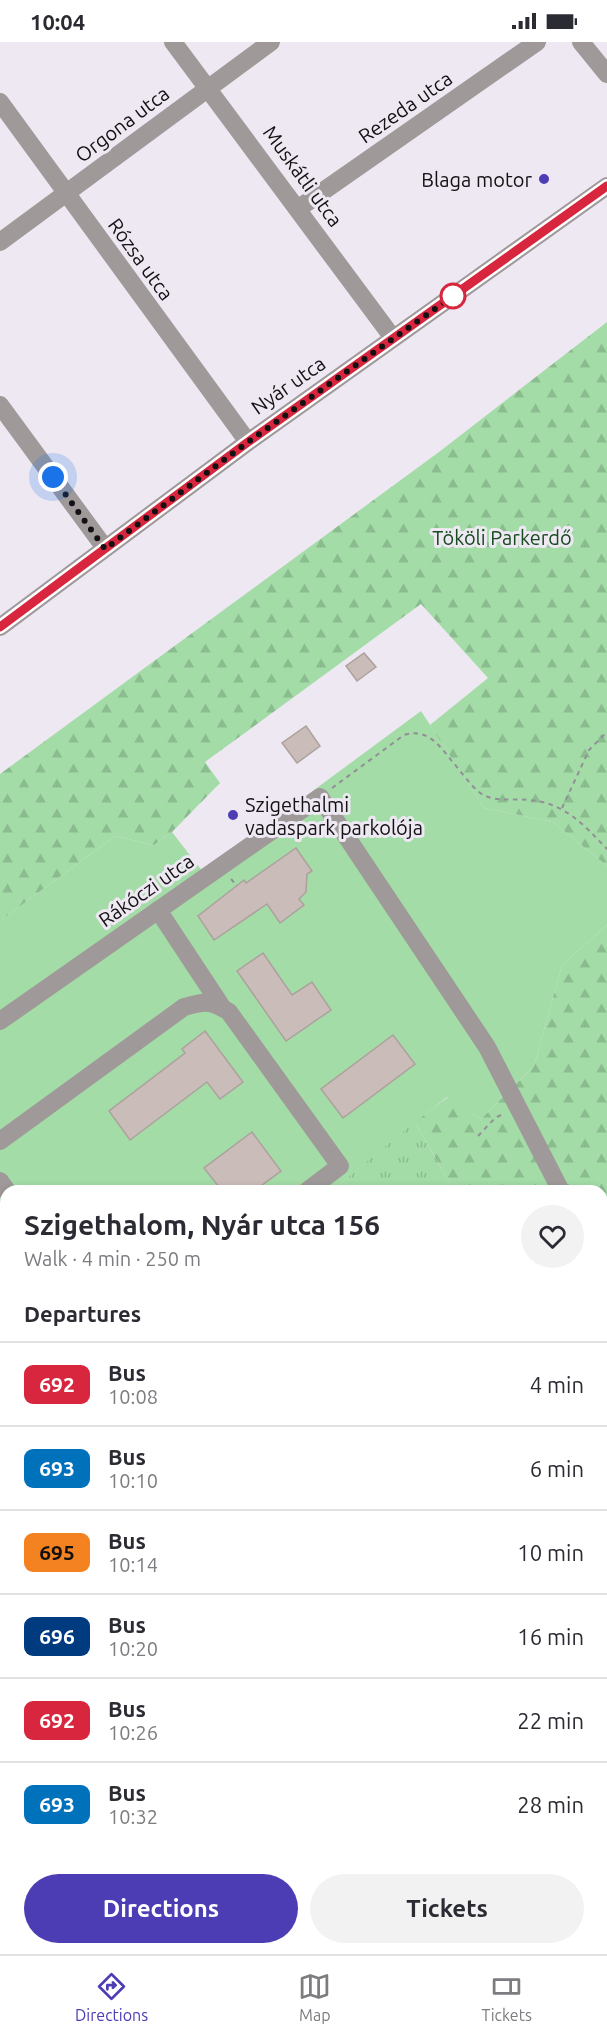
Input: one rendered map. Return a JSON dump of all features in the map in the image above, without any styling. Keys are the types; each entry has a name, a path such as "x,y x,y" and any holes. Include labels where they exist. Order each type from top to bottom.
{"street":[{"name":"Muskátli utca","path":"173,42 299,208 393,338"},
{"name":"Orgona utca","path":"0,242 271,42"},
{"name":"Rezeda utca","path":"299,208 537,42"},
{"path":"581,42 607,74"},
{"name":"Rózsa utca","path":"0,102 248,442"},
{"name":"Nyár utca","path":"0,627 248,442 607,186"},
{"path":"0,405 105,549"},
{"path":"320,797 487,1047 558,1185"},
{"name":"Rákóczi utca","path":"0,1021 320,797"},
{"path":"158,910 222,1007"},
{"path":"0,1141 184,1007 200,1002 216,1003 229,1012 340,1166 315,1185"}],"path":[{"path":"320,797 404,735 415,732 427,735 438,744 478,792 492,798 530,800 562,808 577,817 607,849"},
{"path":"562,808 589,750 607,732"},
{"path":"231,879 237,886"},
{"path":"478,1136 495,1118 518,1106"}],"green space":[{"name":"Tököli Parkerdő","path":"607,322 607,866 553,822 484,808 430,725 488,678 421,604 205,762 220,783 172,832 154,845 115,836 0,921 0,774 439,452"},
{"path":"421,711 484,808 553,822 607,866 607,925 562,965 534,1066 481,1119 447,1097 338,1185 0,1185 0,921 115,836 154,845 172,832 203,872"},
{"path":"607,925 607,1185 451,1185 415,1122 448,1097 481,1119 534,1066 562,965"},
{"path":"415,1122 451,1185 338,1185"}],"building":[{"path":"364,653 376,667 357,681 346,666"},
{"path":"306,726 320,746 297,763 282,743"},
{"path":"296,848 312,871 307,874 306,892 299,899 304,905 280,923 267,904 214,940 198,916 244,880 246,883"},
{"path":"263,953 292,995 312,982 331,1010 286,1041 237,971"},
{"path":"205,1031 243,1082 220,1099 207,1082 130,1140 109,1111 185,1053 182,1049"},
{"path":"393,1035 415,1064 343,1118 321,1089"},
{"path":"252,1132 281,1171 262,1185 217,1185 204,1168"}],"bus line":[{"name":"692","path":"0,627 248,442 607,186"}],"place":[{"name":"Blaga motor","path":"544,179"},
{"name":"Szigethalmi vadaspark parkolója","path":"233,815"}],"route":[{"path":"53,477 105,549 248,442 453,296"}]}
